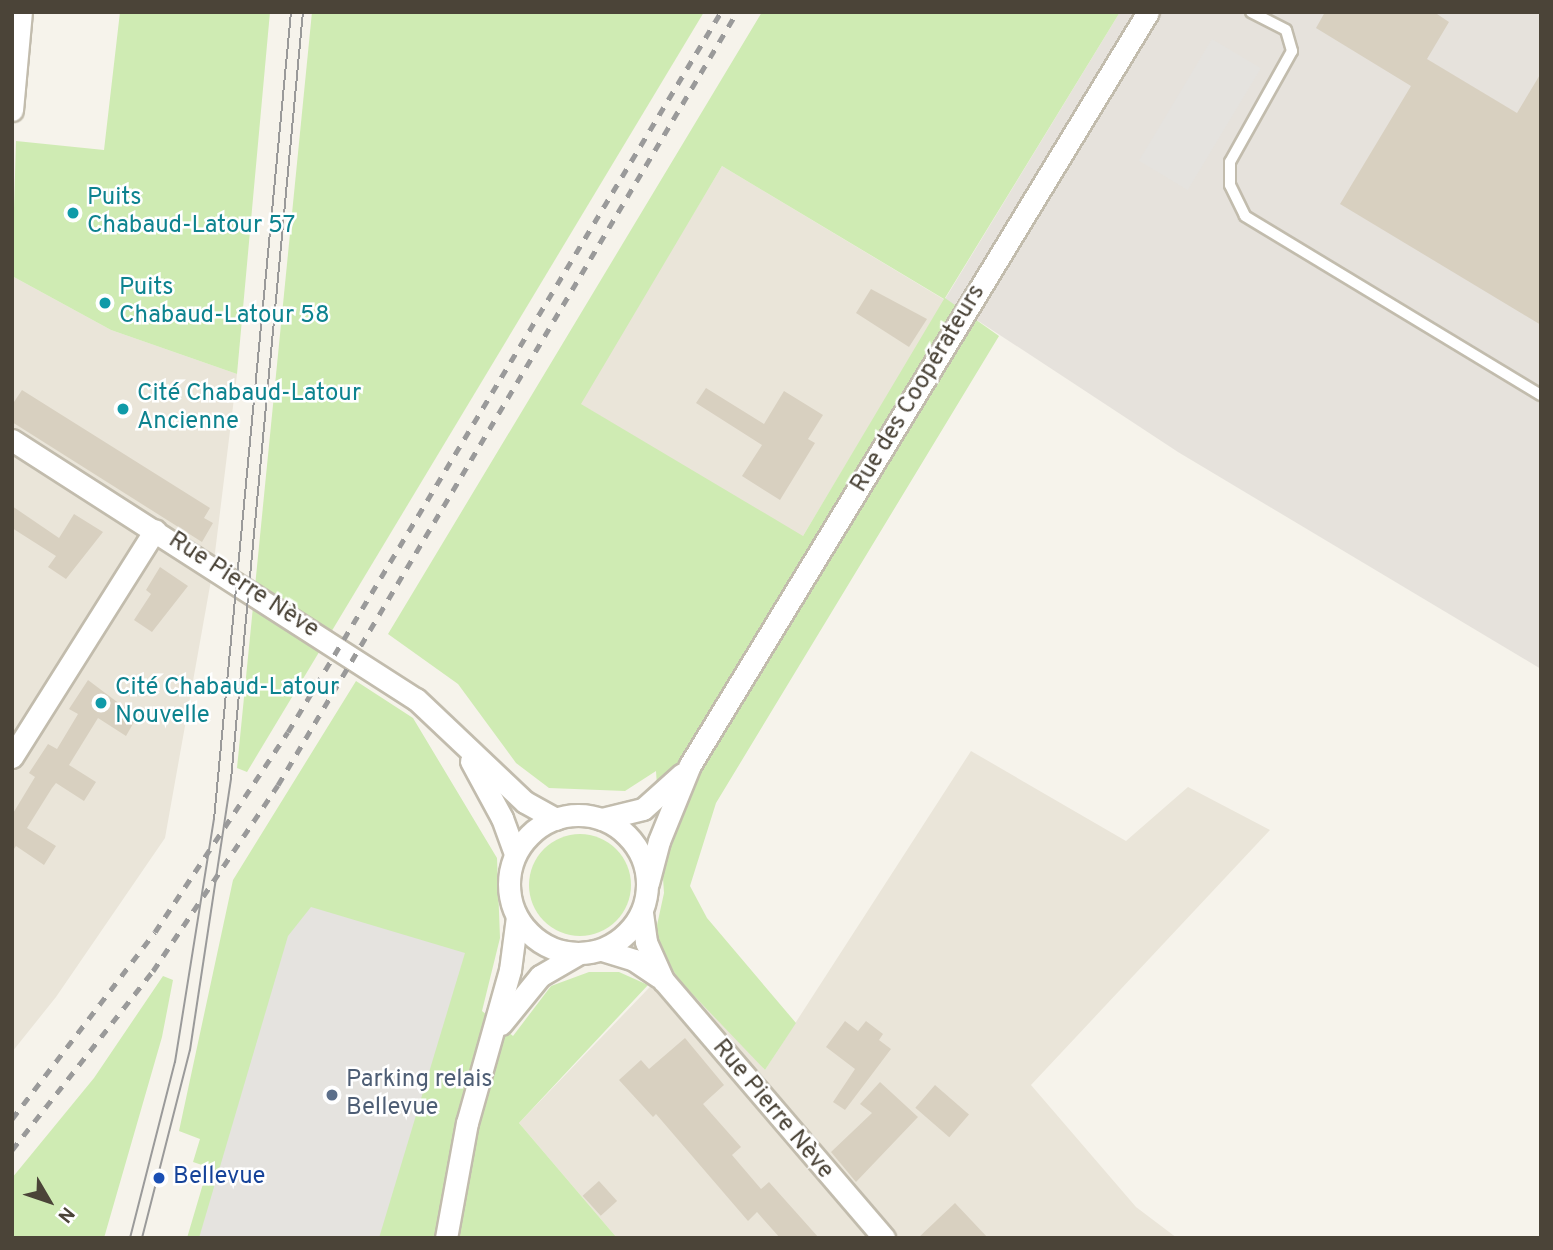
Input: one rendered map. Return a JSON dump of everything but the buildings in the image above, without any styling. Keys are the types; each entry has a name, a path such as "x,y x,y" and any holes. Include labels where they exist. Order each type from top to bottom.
{"street":[{"path":"12,110 21,12"},
{"name":"Rue des Coopérateurs","path":"648,883 664,827 690,765 1148,12"},
{"name":"Rue Pierre Nève","path":"12,440 416,699 463,747 526,802 556,819"},
{"path":"12,757 155,530"},
{"name":"Rue Pierre Nève","path":"463,747 502,818 515,855"},
{"name":"Rue des Coopérateurs","path":"602,819 643,809 690,765"},
{"path":"446,1238 467,1123 493,1037 515,944 517,917 509,881 515,855 532,832 556,819 584,815 602,819 635,844 648,883 642,913 626,935 603,950 578,954 531,984 493,1037"},
{"name":"Rue Pierre Nève","path":"642,913 646,942 663,980"},
{"path":"517,917 542,944 578,954"},
{"name":"Rue Pierre Nève","path":"603,950 634,960 663,980 884,1238"}],"lane":[{"path":"1251,12 1286,30 1292,51 1230,162 1230,186 1245,216 1541,395"}],"shaded area":[{"path":"1120,12 1541,12 1541,669 1178,452 945,299"},
{"path":"1212,39 1261,68 1188,190 1139,161"},
{"path":"722,166 945,300 802,537 579,403"},
{"name":"Cité Chabaud-Latour Nouvelle","path":"12,276 111,330 237,374 213,569 165,838 56,997 12,1052"},
{"path":"971,751 1126,841 1188,787 1270,830 1031,1085 1136,1207 1177,1238 617,1238 519,1123 671,965 765,1070"},
{"name":"Parking relais Bellevue","path":"311,907 465,953 379,1238 199,1238 288,936"}],"green space":[{"path":"120,12 270,12 237,374 111,330 12,276 16,141 104,150"},
{"path":"312,12 704,12 247,772 237,768"},
{"path":"762,12 1120,12 945,298 999,336 716,803 690,886 707,918 796,1023 765,1070 679,980 654,939 664,893 656,771 625,791 549,788 516,763 458,684 388,634","holes":["722,166 944,299 803,536 581,404"]},
{"path":"356,681 413,718 497,858 500,938 482,1011 513,1036 551,986 589,972 619,972 648,985 519,1123 617,1238 187,1238 208,1167 193,1162 200,1139 179,1131 233,880"},
{"path":"580,834 599,838 616,849 627,866 631,885 627,904 616,921 599,932 580,936 561,932 544,921 533,904 529,885 533,866 544,849 561,838"},
{"path":"163,976 173,980 162,1037 104,1238 12,1238 12,1178 94,1078"}],"tram line":[{"path":"130,1238 175,1062 214,819 291,12"},
{"path":"142,1238 190,1050 231,779 303,12"}],"railway":[{"path":"12,1119 155,932 288,732 721,12"},
{"path":"12,1150 153,971 278,785 737,12"}],"place":[{"name":"Puits Chabaud-Latour 57","path":"73,213"},
{"name":"Puits Chabaud-Latour 58","path":"105,303"},
{"name":"Cité Chabaud-Latour Ancienne","path":"123,409"},
{"name":"Cité Chabaud-Latour Nouvelle","path":"101,703"},
{"name":"Parking relais Bellevue","path":"332,1095"},
{"name":"Bellevue","path":"159,1178"}]}
